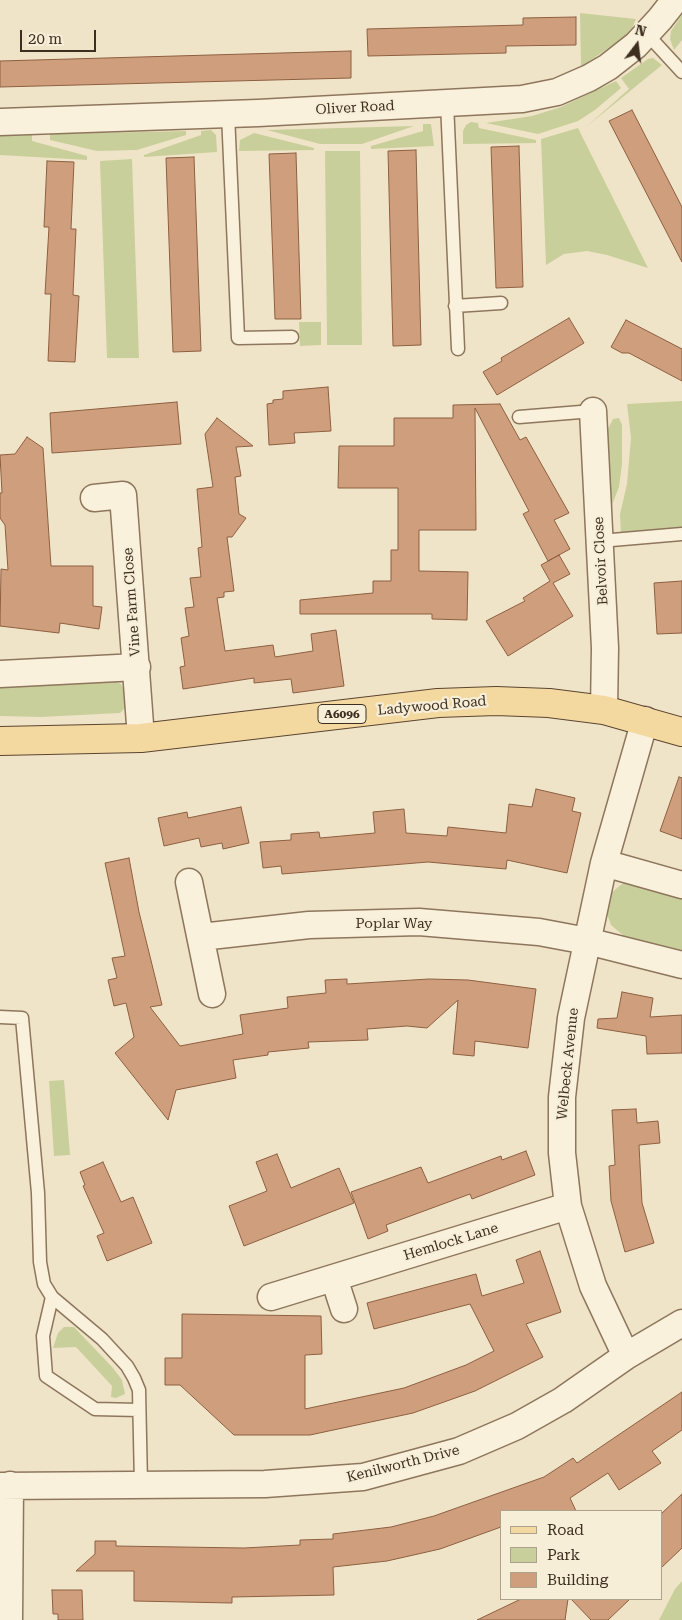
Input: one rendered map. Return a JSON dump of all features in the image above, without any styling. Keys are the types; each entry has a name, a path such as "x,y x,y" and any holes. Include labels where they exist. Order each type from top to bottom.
{"main road":[{"name":"Ladywood Road","path":"0,741 141,738 438,703 496,701 540,702 604,710 645,720 682,732"}],"street":[{"name":"Oliver Road","path":"0,122 228,114 522,99 557,92 589,78 608,66 647,34 675,0"},
{"name":"Belvoir Close","path":"593,411 605,648 604,710"},
{"name":"Vine Farm Close","path":"94,498 123,496 141,738"},
{"path":"0,674 137,667"},
{"name":"Welbeck Avenue","path":"626,1356 593,1286 568,1206 562,1153 562,1097 571,1018 604,863 645,720"},
{"path":"604,863 682,885"},
{"path":"189,882 212,994"},
{"name":"Poplar Way","path":"201,937 309,925 389,922 492,927 538,932 587,941"},
{"path":"587,941 682,964"},
{"name":"Hemlock Lane","path":"271,1297 568,1206"},
{"path":"334,1278 344,1309"},
{"name":"Kenilworth Drive","path":"5,1486 324,1481 363,1477 459,1452 517,1426 563,1400 626,1356 682,1323"},
{"path":"5,1486 9,1620"}],"lane":[{"path":"647,34 682,72"},
{"path":"447,103 458,349"},
{"path":"228,114 238,338 292,336"},
{"path":"455,306 501,303"},
{"path":"520,417 593,411"},
{"path":"600,541 682,534"},
{"path":"0,1017 22,1018 38,1193 40,1262 44,1284 52,1297 102,1339 127,1366 139,1390 141,1485"},
{"path":"52,1297 43,1336 46,1376 95,1409 139,1410"}],"green space":[{"path":"580,13 636,19 632,28 624,37 581,67"},
{"path":"682,15 682,40 674,50 670,39 671,31"},
{"path":"653,58 662,65 586,127 629,89 621,78 648,59"},
{"path":"616,81 621,88 595,110 578,121 538,134 486,123 532,116 561,107"},
{"path":"471,122 478,123 479,128 536,140 536,143 463,144 463,131 466,125"},
{"path":"423,124 431,124 434,146 371,149 371,146 423,131"},
{"path":"414,126 362,144 320,144 267,130"},
{"path":"578,128 648,268 607,255 587,251 564,254 546,265 541,139"},
{"path":"211,130 216,135 217,152 144,157 144,155 201,135 201,131"},
{"path":"186,131 186,135 137,150 97,151 50,140 50,134"},
{"path":"254,133 314,148 314,150 239,151 240,140"},
{"path":"32,135 32,141 87,156 87,160 0,155 0,136"},
{"path":"325,151 360,151 362,345 327,345"},
{"path":"132,159 139,358 107,358 100,161"},
{"path":"299,322 321,322 321,345 300,346"},
{"path":"682,401 682,528 621,534 620,514 627,484 631,438 627,404"},
{"path":"619,418 622,425 622,464 619,487 610,510 606,433 613,419"},
{"path":"111,679 121,684 126,693 125,708 120,713 41,717 0,716 0,686 25,687"},
{"path":"633,879 682,893 682,952 624,936 611,925 607,914 611,893 622,884"},
{"path":"64,1080 70,1155 54,1156 49,1081"},
{"path":"64,1327 74,1327 113,1368 122,1380 125,1394 116,1398 111,1397 112,1386 76,1347 53,1348 58,1333"},
{"path":"682,1581 682,1620 659,1620 675,1589"}],"building":[{"path":"576,17 576,45 506,46 506,53 368,56 367,29 523,25 523,18"},
{"path":"351,51 351,78 0,87 0,61"},
{"path":"632,110 682,207 682,262 609,121"},
{"path":"519,146 523,287 496,288 491,147"},
{"path":"416,150 421,345 393,346 388,151"},
{"path":"296,153 301,319 275,319 269,154"},
{"path":"194,157 201,351 173,352 166,158"},
{"path":"47,161 74,162 71,229 76,229 73,295 79,296 75,362 48,361 51,294 45,294 49,227 44,227"},
{"path":"569,318 584,343 497,395 483,372 502,361 501,358"},
{"path":"626,320 682,349 682,381 629,353 622,353 611,347"},
{"path":"328,387 331,431 294,433 295,443 269,445 267,404 273,403 273,400 283,399 283,391"},
{"path":"177,402 181,444 52,453 50,413"},
{"path":"500,404 520,440 526,437 569,513 554,520 570,549 548,561 523,514 529,511 475,408 476,530 419,530 419,571 468,572 467,620 432,619 432,614 300,614 300,600 373,593 373,581 391,581 391,550 398,550 398,488 338,488 339,446 394,446 394,418 453,418 453,405"},
{"path":"217,418 253,446 236,447 241,476 235,477 239,514 246,518 232,537 227,537 234,591 224,592 224,597 217,598 225,651 273,645 275,657 313,651 311,634 336,630 344,686 293,693 291,679 254,683 254,678 183,689 180,667 185,666 181,638 189,636 185,608 194,607 190,578 201,577 198,548 202,547 197,489 213,487 205,434"},
{"path":"27,437 43,448 51,566 93,566 93,606 102,607 99,629 60,623 59,633 0,626 1,569 8,570 5,525 0,518 0,493 2,493 0,455 15,454"},
{"path":"559,555 570,574 553,583 573,616 508,656 486,621 525,601 523,598 550,581 541,565"},
{"path":"682,581 682,633 657,634 654,583"},
{"path":"679,777 682,778 682,839 660,831"},
{"path":"536,789 575,798 572,811 581,813 567,873 507,860 506,869 428,862 282,874 281,866 263,868 260,842 291,840 291,834 319,832 320,838 375,833 373,812 404,809 406,833 447,836 448,827 506,833 509,804 532,807"},
{"path":"241,807 249,843 223,849 222,843 201,847 199,838 164,846 158,818 187,812 188,818"},
{"path":"129,858 139,912 162,1005 150,1007 180,1046 243,1034 240,1015 288,1008 287,997 326,993 325,980 347,979 347,984 429,979 468,980 536,989 528,1048 475,1041 474,1056 453,1054 458,1000 427,1028 407,1026 367,1029 368,1040 308,1042 309,1048 268,1052 268,1055 233,1060 236,1078 176,1090 168,1120 115,1053 134,1037 126,1003 114,1006 108,980 117,978 112,958 125,956 105,863"},
{"path":"622,992 653,998 650,1017 682,1015 682,1053 647,1054 646,1036 597,1028 598,1019 617,1018"},
{"path":"636,1109 637,1123 658,1121 660,1143 639,1145 642,1203 654,1243 625,1252 611,1201 609,1166 615,1165 612,1110"},
{"path":"526,1151 535,1175 472,1199 470,1194 386,1225 388,1231 368,1239 351,1192 421,1167 428,1183 501,1156 502,1160"},
{"path":"277,1154 291,1188 339,1168 354,1203 244,1246 229,1206 267,1191 256,1162"},
{"path":"103,1162 121,1202 133,1197 152,1243 107,1261 97,1236 104,1233 83,1186 85,1185 80,1172"},
{"path":"540,1251 561,1312 526,1324 543,1357 475,1391 413,1413 310,1435 234,1435 180,1385 165,1385 165,1358 182,1358 182,1314 321,1316 322,1354 305,1355 305,1409 404,1388 466,1365 494,1351 470,1304 374,1329 367,1303 476,1274 482,1296 524,1283 516,1260"},
{"path":"682,1392 682,1430 652,1451 661,1463 619,1490 608,1473 570,1498 576,1510 500,1510 500,1527 440,1549 387,1561 333,1567 334,1595 232,1597 232,1603 134,1601 134,1571 76,1571 95,1554 95,1541 116,1541 116,1546 244,1548 300,1545 300,1540 333,1539 333,1534 391,1527 434,1516 544,1477 573,1458 577,1463"},
{"path":"682,1494 682,1548 662,1567 662,1513"},
{"path":"52,1590 82,1590 83,1620 58,1620 58,1614 53,1614"},
{"path":"519,1600 568,1600 565,1620 477,1620"},
{"path":"572,1600 629,1600 608,1620 591,1620"}]}
